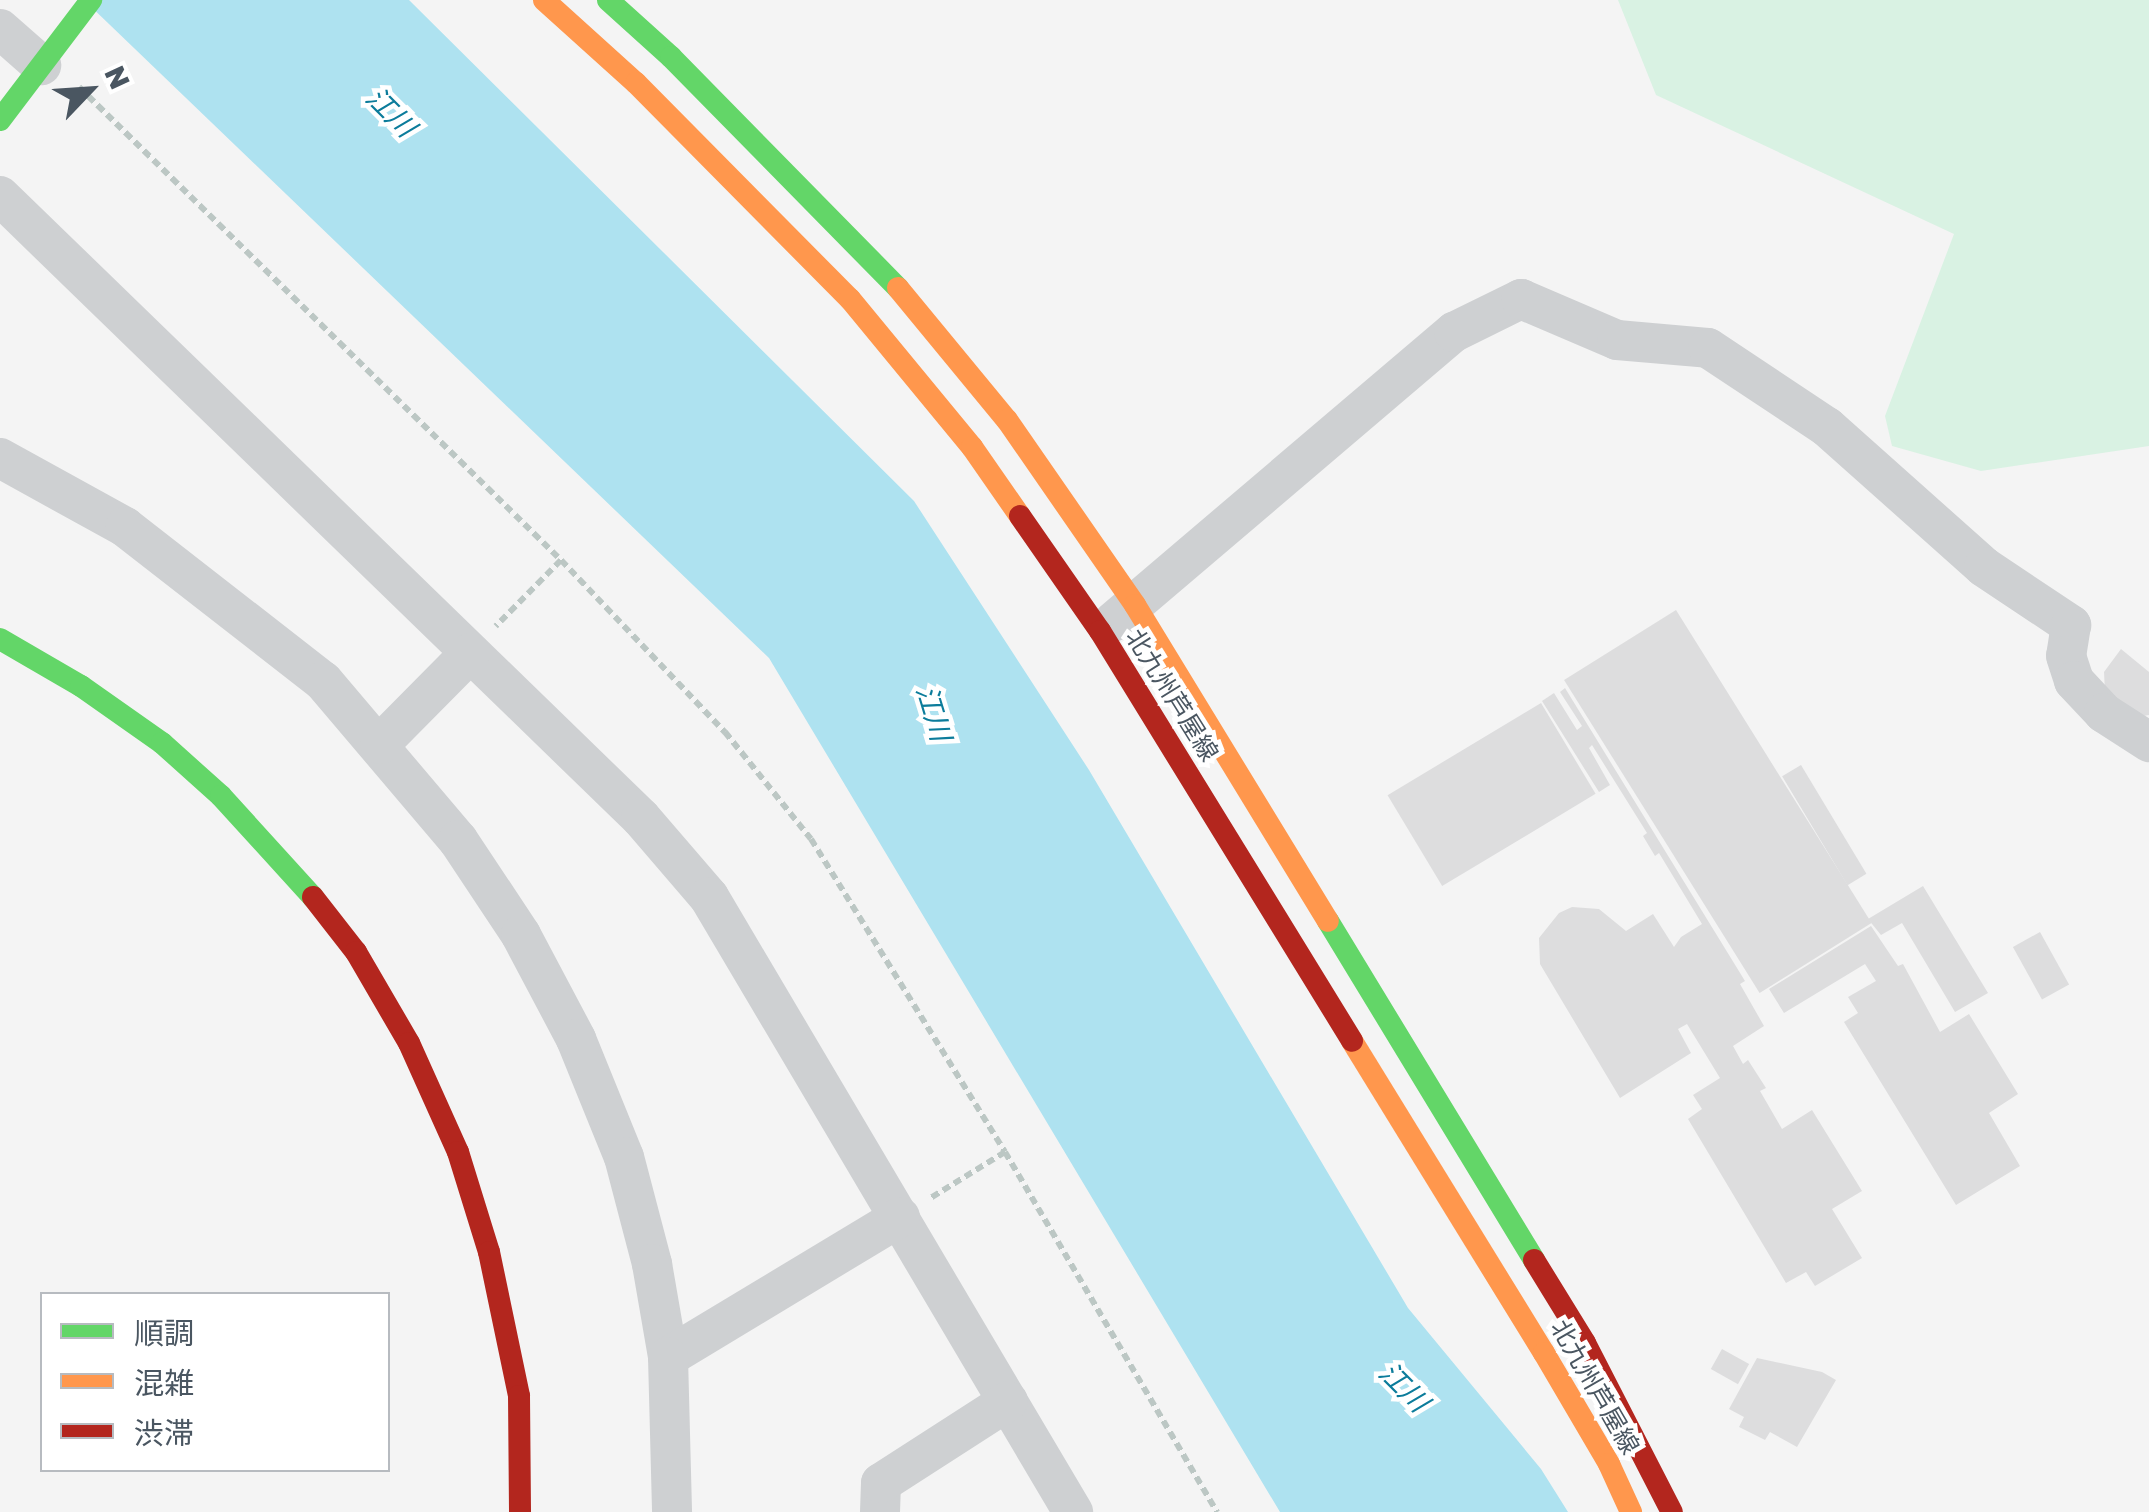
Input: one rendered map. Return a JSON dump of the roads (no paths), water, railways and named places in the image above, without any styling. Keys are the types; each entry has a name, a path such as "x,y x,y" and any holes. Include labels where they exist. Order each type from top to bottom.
{"main road":[{"path":"0,120 56,63 92,0"},
{"name":"北九州芦屋線","path":"544,0 636,83 850,299 972,447 1100,631 1544,1353 1631,1512"},
{"name":"北九州芦屋線","path":"608,0 671,56 885,273 1007,420 1135,604 1585,1343 1672,1512"},
{"path":"0,640 81,686 162,743 221,796 302,883 356,952 400,1028 458,1152 489,1252 518,1396 520,1512"}],"street":[{"path":"0,29 56,63"},
{"path":"0,196 641,818 708,897 1073,1512"},
{"path":"1100,631 1454,332 1521,299 1618,340 1708,348 1827,427 1984,567 2071,625 2066,656 2074,681 2104,713 2149,742"},
{"path":"0,458 140,537 323,681 458,840 521,936 576,1039 624,1156 652,1264 668,1357 672,1512"},
{"path":"380,744 470,653"},
{"path":"668,1357 900,1216"},
{"path":"880,1512 881,1484 1008,1401"}],"water":[{"name":"江川","path":"84,0 409,0 914,501 1089,770 1408,1308 1541,1469 1568,1512 1280,1512 769,658"}]}
